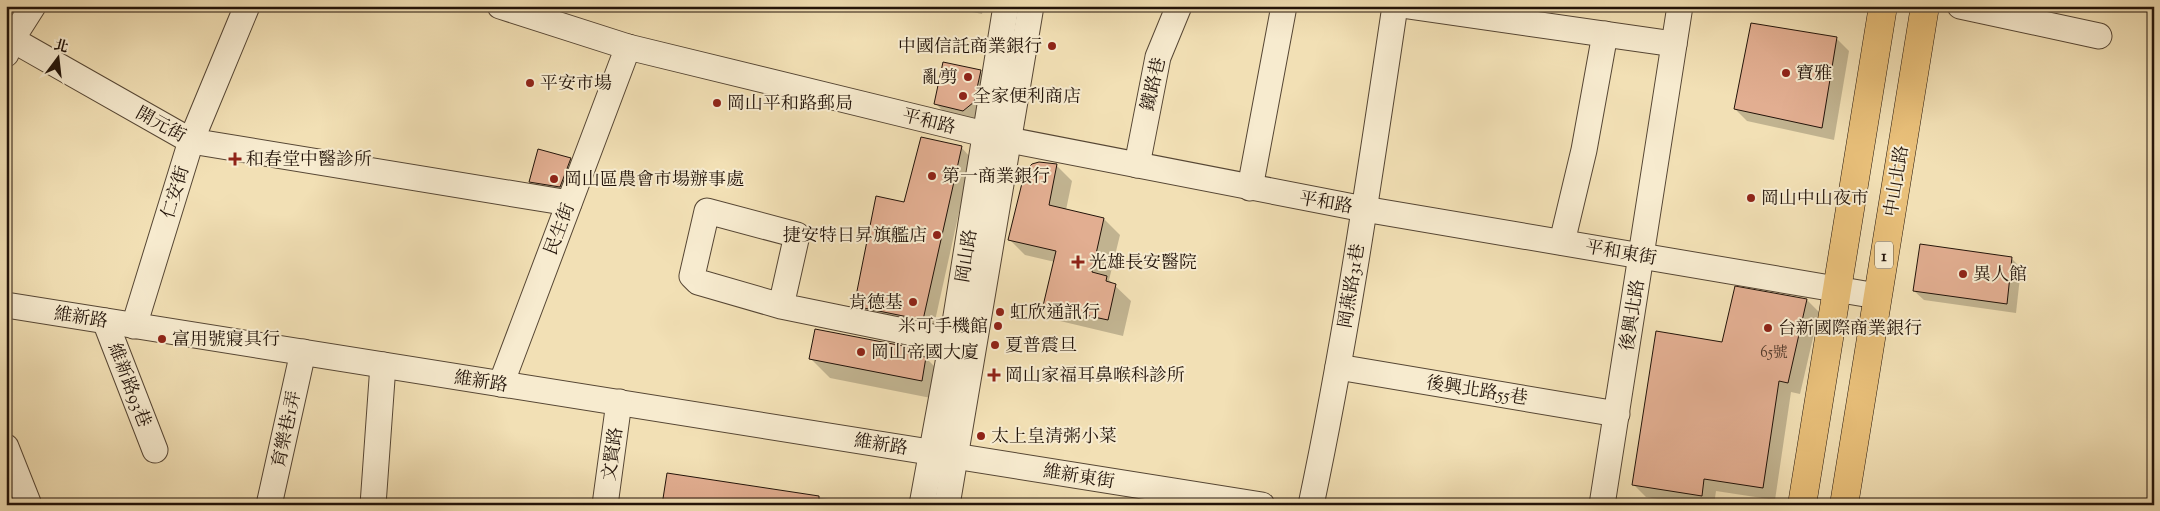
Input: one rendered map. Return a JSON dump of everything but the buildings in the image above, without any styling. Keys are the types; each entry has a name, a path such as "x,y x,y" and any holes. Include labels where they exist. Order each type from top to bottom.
{"main road":[{"path":"1802,505 1883,6"},
{"name":"中山北路","path":"1844,505 1925,6"}],"street":[{"path":"8,43 33,6"},
{"name":"仁安街","path":"134,326 191,141 247,6"},
{"name":"平和路","path":"500,6 571,17 628,47 1009,140 1364,209"},
{"name":"岡山路","path":"922,505 952,341 1006,6"},
{"name":"岡山路","path":"947,505 1031,6"},
{"name":"鐵路巷","path":"1137,165 1158,57 1178,6"},
{"path":"1250,188 1284,6"},
{"name":"岡燕路31巷","path":"1311,505 1338,367 1395,6"},
{"path":"1408,6 1674,44"},
{"name":"後興北路","path":"1602,505 1680,6"},
{"path":"1960,6 2098,36"},
{"path":"1562,242 1584,150 1605,34"},
{"name":"開元街","path":"8,43 191,141 569,203"},
{"name":"民生街","path":"501,384 628,47"},
{"name":"平和東街","path":"1364,209 1877,296"},
{"path":"781,306 797,235 707,212 692,276 698,282 781,306 952,341"},
{"name":"維新路","path":"6,305 955,456"},
{"name":"維新路93巷","path":"105,321 155,450"},
{"name":"育樂巷1弄","path":"269,505 303,352"},
{"path":"373,505 383,365"},
{"name":"後興北路55巷","path":"1338,367 1617,414"},
{"name":"文賢路","path":"604,505 619,402"},
{"path":"6,447 30,505"},
{"name":"維新東街","path":"955,456 1262,505"}],"place":[{"name":"中國信託商業銀行","path":"1052,46"},
{"name":"寶雅","path":"1786,73"},
{"name":"亂剪","path":"968,77"},
{"name":"平安市場","path":"530,83"},
{"name":"全家便利商店","path":"963,96"},
{"name":"岡山平和路郵局","path":"717,103"},
{"name":"和春堂中醫診所","path":"235,159"},
{"name":"第一商業銀行","path":"932,176"},
{"name":"岡山區農會市場辦事處","path":"554,179"},
{"name":"岡山中山夜市","path":"1751,198"},
{"name":"捷安特日昇旗艦店","path":"937,235"},
{"name":"光雄長安醫院","path":"1078,262"},
{"name":"異人館","path":"1963,274"},
{"name":"肯德基","path":"913,302"},
{"name":"虹欣通訊行","path":"1000,312"},
{"name":"米可手機館","path":"998,326"},
{"name":"台新國際商業銀行","path":"1768,328"},
{"name":"富用號寢具行","path":"162,339"},
{"name":"夏普震旦","path":"995,345"},
{"name":"岡山帝國大廈","path":"861,352"},
{"name":"岡山家福耳鼻喉科診所","path":"994,375"},
{"name":"太上皇清粥小菜","path":"981,436"}]}
